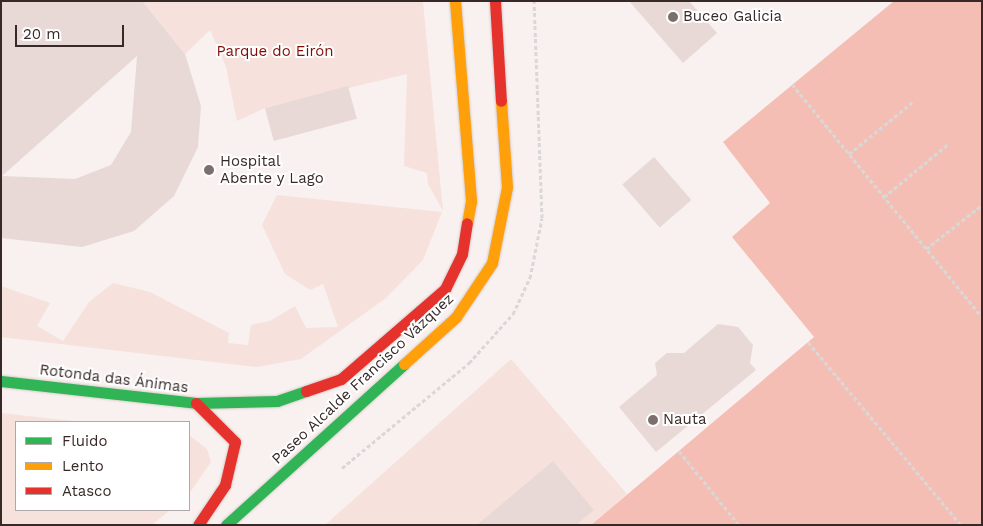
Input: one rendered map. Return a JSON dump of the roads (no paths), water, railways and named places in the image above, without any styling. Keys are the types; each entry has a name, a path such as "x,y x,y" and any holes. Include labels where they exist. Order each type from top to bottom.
{"main road":[{"name":"Paseo Alcalde Francisco Vázquez","path":"196,403 277,400 341,379 445,289 462,254 471,201 455,1"},
{"name":"Paseo Alcalde Francisco Vázquez","path":"226,525 456,316 492,263 507,187 495,1"},
{"name":"Rotonda das Ánimas","path":"1,381 196,403 236,442 225,485 198,525"}],"place":[{"name":"Buceo Galicia","path":"673,17"},
{"name":"Hospital Abente y Lago","path":"209,170"},
{"name":"Nauta","path":"653,420"}],"park label":[{"name":"Parque do Eirón","path":"275,52"}]}
